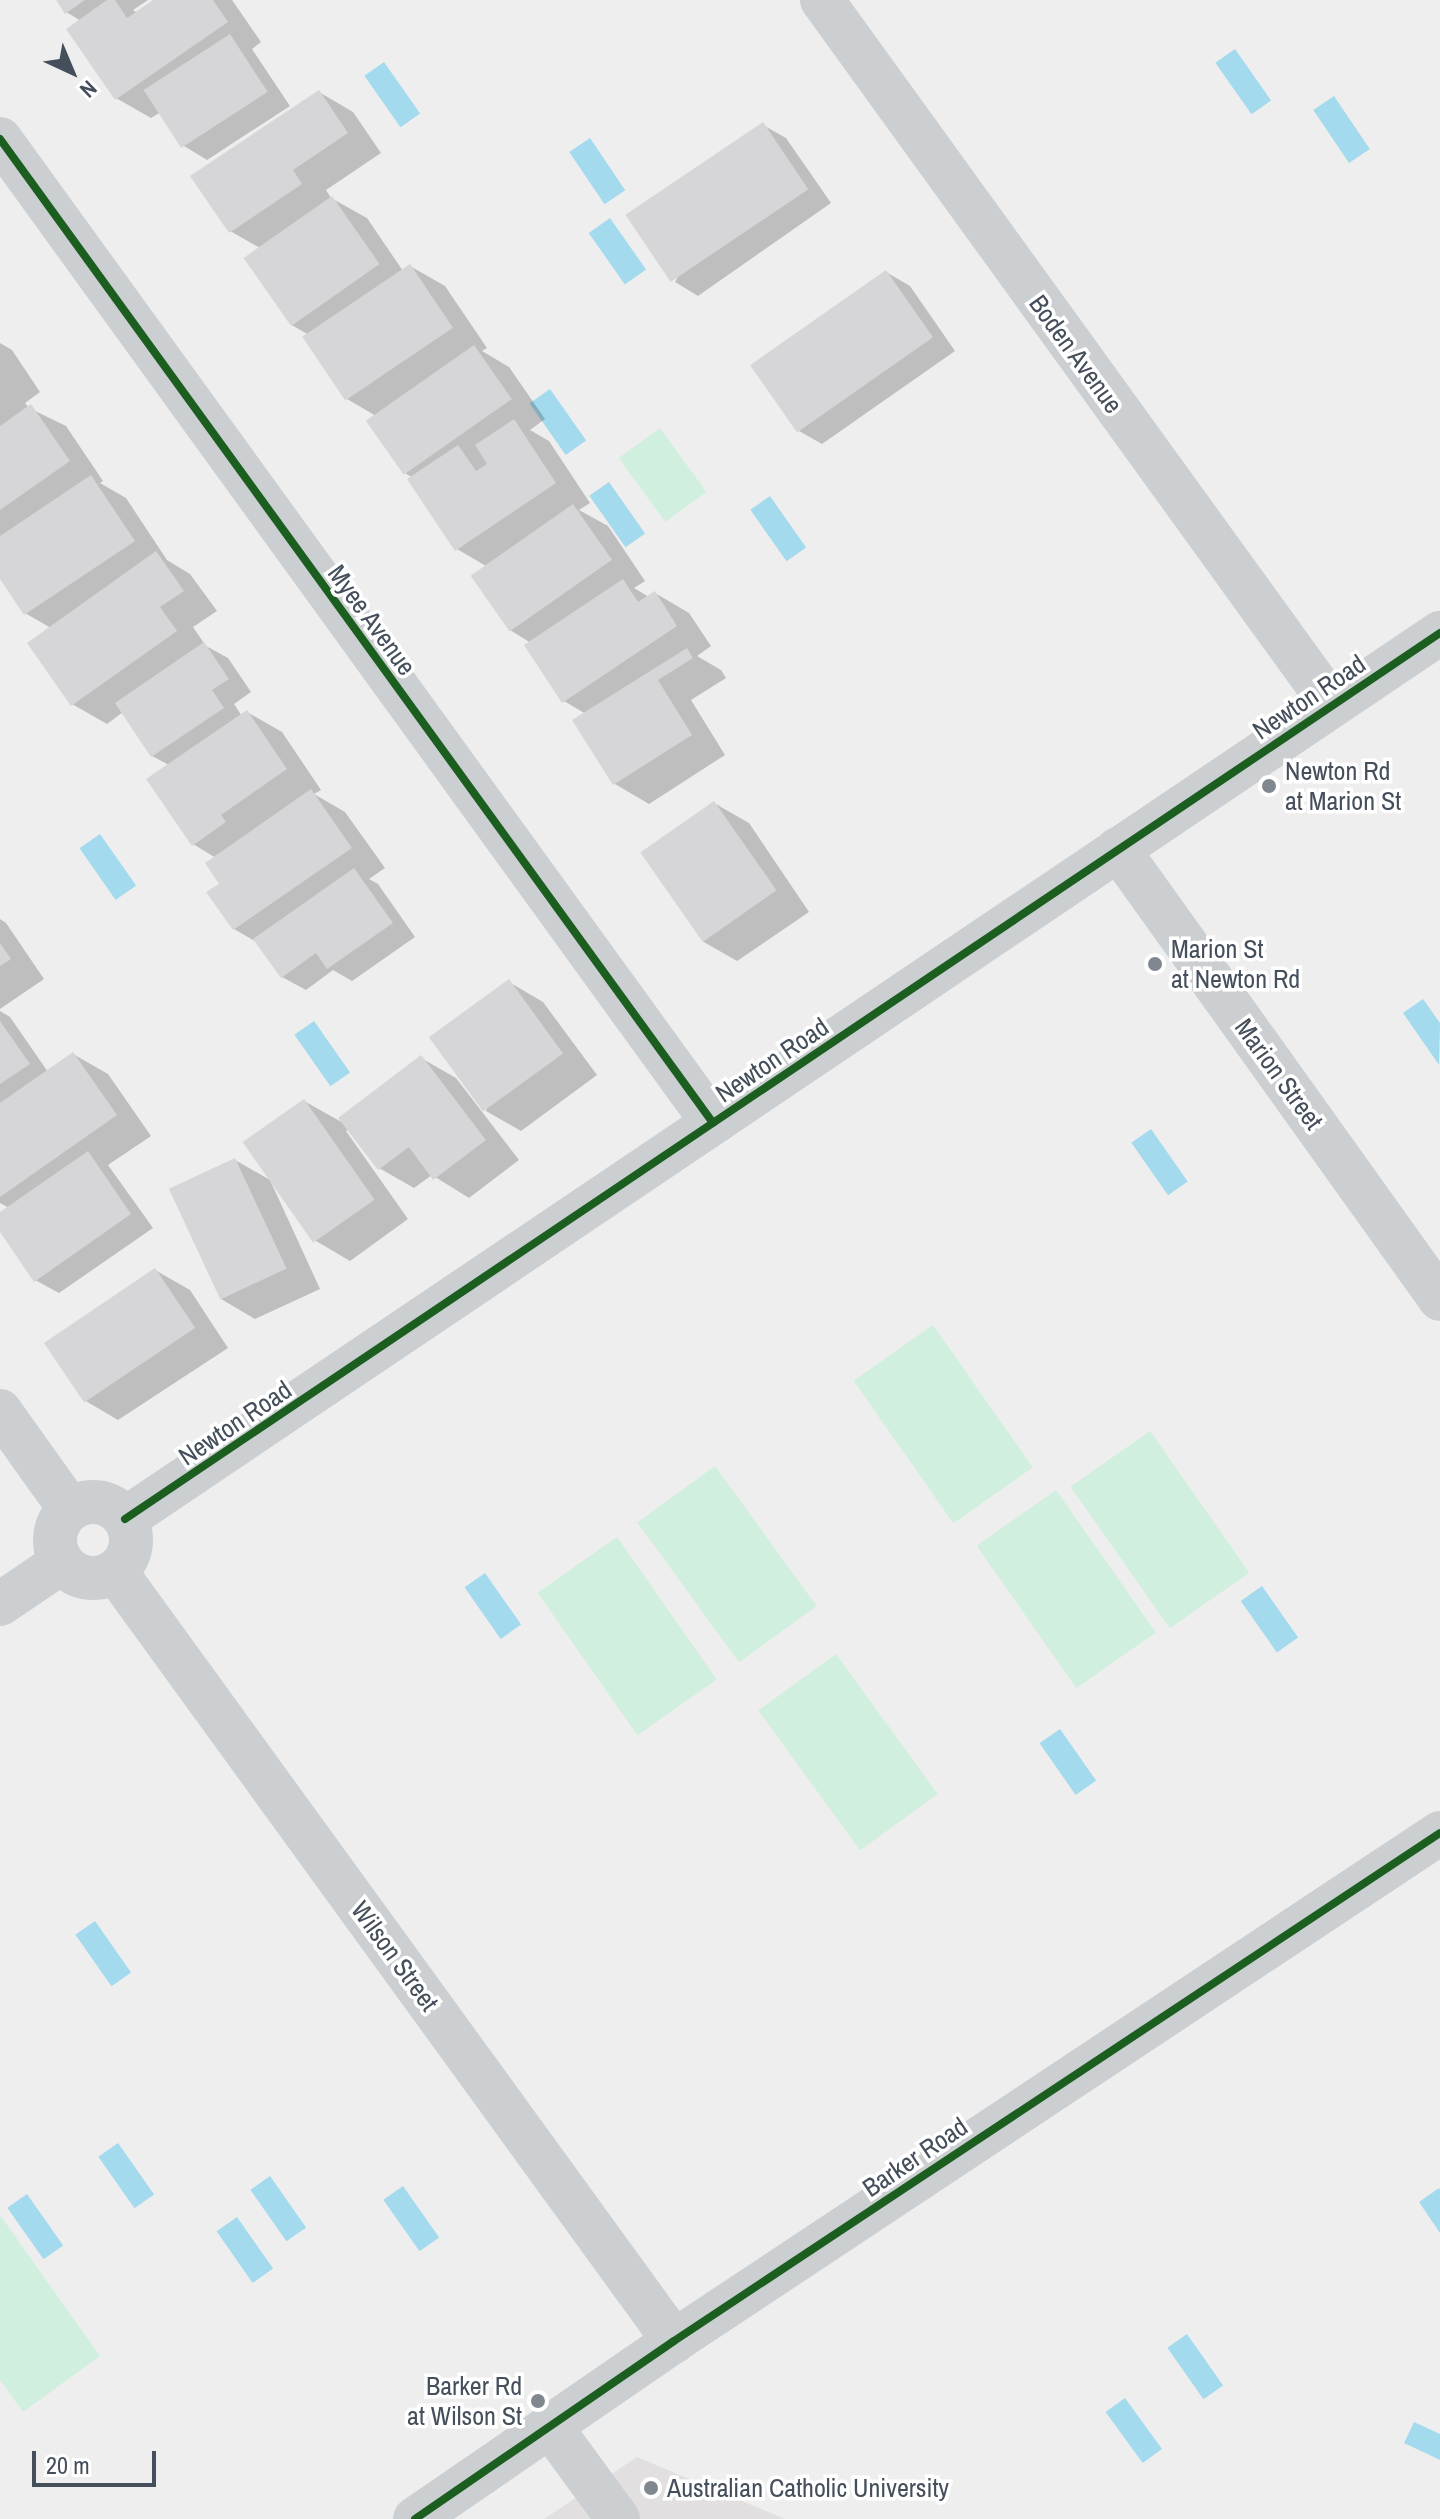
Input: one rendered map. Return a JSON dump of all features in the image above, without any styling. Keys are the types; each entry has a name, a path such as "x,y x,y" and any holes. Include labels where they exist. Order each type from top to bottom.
{"street":[{"name":"Boden Avenue","path":"822,0 1332,705"},
{"name":"Myee Avenue","path":"0,139 713,1123"},
{"name":"Newton Road","path":"125,1519 1440,633"},
{"name":"Marion Street","path":"1118,849 1440,1299"},
{"path":"0,1411 70,1509"},
{"path":"94,1501 117,1510 125,1519 130,1530 129,1553 115,1571 105,1576 81,1576 62,1562 56,1552 56,1528 70,1509 94,1501"},
{"path":"0,1604 62,1562"},
{"name":"Wilson Street","path":"115,1571 674,2341"},
{"name":"Barker Road","path":"415,2519 674,2341 1440,1833"},
{"path":"550,2426 618,2519"}],"shaded area":[{"name":"Australian Catholic University","path":"637,2457 785,2519 544,2519"}],"green space":[{"path":"660,428 706,492 665,522 619,458"},
{"path":"933,1325 1033,1468 953,1523 854,1381"},
{"path":"1150,1431 1249,1573 1170,1628 1071,1487"},
{"path":"715,1466 817,1606 739,1662 637,1522"},
{"path":"1056,1490 1156,1633 1076,1688 977,1546"},
{"path":"617,1537 717,1680 637,1735 538,1593"},
{"path":"836,1654 938,1794 860,1850 758,1710"},
{"path":"0,2215 100,2356 23,2412 0,2380"}],"water":[{"path":"1235,49 1271,101 1251,114 1215,63"},
{"path":"384,62 420,114 400,127 364,76"},
{"path":"1334,96 1370,149 1349,163 1313,110"},
{"path":"590,138 625,190 605,204 569,152"},
{"path":"610,218 646,270 625,285 589,233"},
{"path":"550,389 586,441 566,455 530,403"},
{"path":"609,482 645,534 625,547 589,496"},
{"path":"770,496 806,548 786,561 750,510"},
{"path":"100,834 136,886 116,900 80,848"},
{"path":"1423,999 1440,1023 1439,1065 1403,1013"},
{"path":"314,1021 350,1073 330,1086 294,1035"},
{"path":"1151,1129 1188,1181 1168,1195 1131,1143"},
{"path":"485,1573 521,1625 501,1639 465,1587"},
{"path":"1262,1586 1298,1638 1277,1653 1241,1601"},
{"path":"1060,1729 1096,1781 1076,1795 1040,1743"},
{"path":"95,1921 131,1973 111,1986 75,1935"},
{"path":"118,2143 154,2195 134,2208 98,2157"},
{"path":"270,2176 306,2228 286,2241 250,2190"},
{"path":"403,2186 439,2238 419,2251 383,2200"},
{"path":"1440,2190 1440,2233 1419,2202"},
{"path":"27,2194 63,2246 43,2259 7,2208"},
{"path":"237,2217 273,2269 253,2283 217,2231"},
{"path":"1187,2334 1223,2386 1203,2399 1167,2348"},
{"path":"1125,2398 1162,2449 1143,2463 1106,2412"},
{"path":"1414,2422 1440,2434 1440,2460 1404,2443"}],"building":[{"path":"56,0 85,0 65,14"},
{"path":"107,0 115,0 127,18 153,0 213,0 228,22 115,100 66,29"},
{"path":"230,34 268,92 181,148 144,90"},
{"path":"319,90 348,133 293,170 302,184 229,233 190,176"},
{"path":"763,122 808,189 671,282 625,215"},
{"path":"332,196 380,264 291,326 244,258"},
{"path":"410,264 453,328 345,401 302,337"},
{"path":"886,270 933,337 797,432 750,365"},
{"path":"474,345 512,399 404,475 366,421"},
{"path":"31,404 70,461 0,510 0,426"},
{"path":"514,419 556,483 455,551 407,479 458,445 476,471 487,464 475,445"},
{"path":"91,475 135,541 24,615 0,579 0,536"},
{"path":"573,504 612,560 510,631 471,576"},
{"path":"156,551 184,591 160,607 177,631 71,706 27,643"},
{"path":"623,579 638,602 655,591 677,626 562,703 524,645"},
{"path":"204,642 229,679 212,690 224,708 151,757 115,703"},
{"path":"687,648 693,658 658,680 692,735 613,785 572,720"},
{"path":"247,710 287,769 221,815 226,822 192,846 146,779"},
{"path":"311,789 352,848 233,930 206,892 219,884 205,863"},
{"path":"714,801 777,890 703,942 640,853"},
{"path":"354,868 393,923 327,969 316,953 281,978 253,939"},
{"path":"0,943 11,959 0,966"},
{"path":"509,979 563,1053 483,1112 429,1037"},
{"path":"0,1021 30,1064 0,1084"},
{"path":"73,1052 117,1115 0,1197 0,1103"},
{"path":"421,1055 486,1140 433,1180 409,1147 378,1170 338,1118"},
{"path":"304,1099 375,1200 313,1243 243,1142"},
{"path":"88,1151 131,1214 34,1282 0,1232 0,1212"},
{"path":"235,1158 287,1269 220,1299 169,1189"},
{"path":"155,1268 195,1328 84,1403 44,1343"}],"cycle path":[{"path":"0,139 713,1123"},
{"path":"125,1519 1440,633"},
{"path":"415,2519 674,2341 1440,1833"}],"place":[{"name":"Newton Rd at Marion St","path":"1269,786"},
{"name":"Marion St at Newton Rd","path":"1155,964"},
{"name":"Barker Rd at Wilson St","path":"538,2401"},
{"name":"Australian Catholic University","path":"651,2488"}]}
